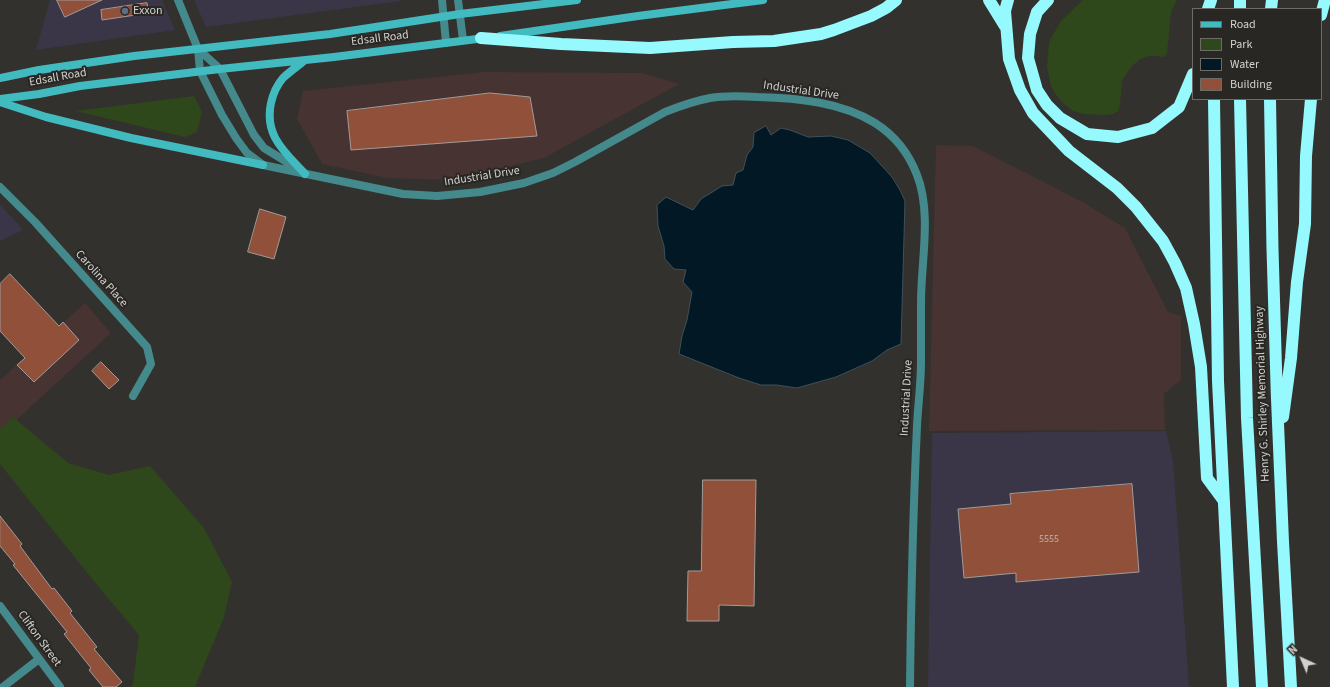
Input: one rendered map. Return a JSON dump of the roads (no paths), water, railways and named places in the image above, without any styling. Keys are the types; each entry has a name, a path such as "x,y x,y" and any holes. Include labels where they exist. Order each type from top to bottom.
{"highway":[{"path":"481,38 642,48 774,41 834,30 872,16 896,0"},
{"path":"989,0 1006,28"},
{"path":"1008,0 1005,11 1009,59 1020,90 1033,113 1069,151 1117,188 1136,207 1163,241 1186,288 1202,367 1207,478 1224,502"},
{"path":"1048,0 1037,12 1030,34 1028,58 1037,90 1047,105 1060,118 1086,134 1118,137 1152,128 1179,107 1192,76"},
{"path":"1322,11 1325,0"},
{"path":"1214,100 1218,381 1233,687"},
{"path":"1240,100 1247,418 1262,687"},
{"name":"Henry G. Shirley Memorial Highway","path":"1270,100 1272,233 1279,446 1291,687"},
{"path":"1279,446 1291,358 1297,282 1305,224 1306,156 1311,100"}],"main road":[{"name":"Edsall Road","path":"0,78 33,71 126,57 330,34 444,16 577,0"},
{"name":"Edsall Road","path":"0,101 80,86 446,43 763,0"},
{"path":"305,60 282,79 273,95 269,113 270,128 279,145 305,174"},
{"path":"0,101 46,117 131,138 263,165"}],"street":[{"path":"178,0 198,49"},
{"path":"442,0 446,43"},
{"path":"458,0 462,40"},
{"name":"Industrial Drive","path":"198,49 220,69 254,135 264,148 305,174"},
{"name":"Industrial Drive","path":"198,49 200,71 222,114 247,153 263,165 370,188 418,196 437,196 465,193 502,188 524,183 553,173 639,126 680,106 695,101 721,96 775,97 835,107 856,114 874,123 886,132 902,148 913,165 922,190 924,204 921,364 911,591 910,687"},
{"name":"Carolina Place","path":"0,187 35,222 146,347 151,364 133,396"},
{"name":"Clifton Street","path":"0,606 60,687"},
{"path":"3,687 39,659"}],"water":[{"path":"766,126 771,135 781,128 808,137 831,136 848,140 870,153 892,177 905,201 901,344 887,350 872,361 836,377 797,388 776,385 761,385 739,378 679,354 692,292 683,282 686,270 674,269 665,259 664,246 658,226 657,205 666,197 693,210 701,199 722,186 733,185 736,173 743,170 747,155 753,147 754,133"}],"place":[{"name":"Exxon","path":"125,11"}]}
